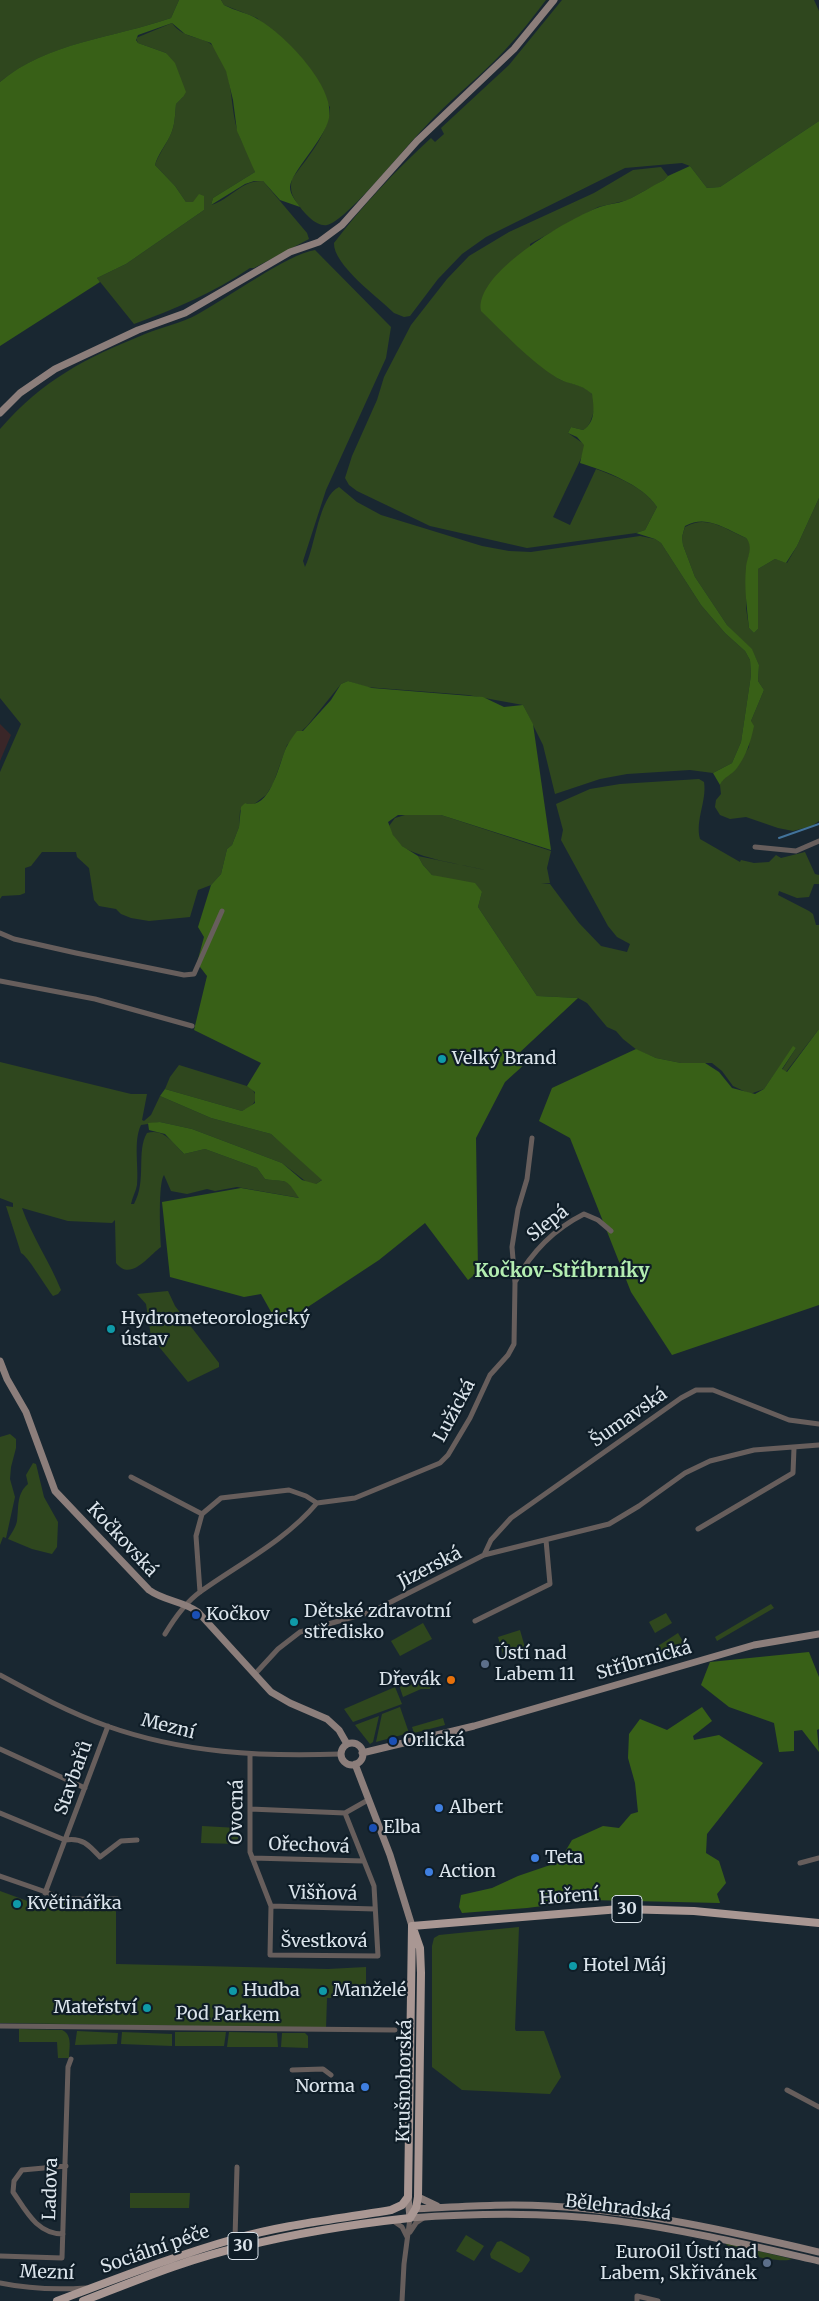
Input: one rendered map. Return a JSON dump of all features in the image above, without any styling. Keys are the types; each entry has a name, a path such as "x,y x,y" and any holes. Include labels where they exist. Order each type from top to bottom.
{"main road":[{"name":"Hoření","path":"412,1926 620,1909 694,1911 819,1924"},
{"name":"Krušnohorská","path":"412,1926 420,1948 421,1973 418,2196 412,2209"},
{"name":"Krušnohorská","path":"408,2197 412,1926"},
{"name":"30","path":"391,2210 402,2205 408,2197"},
{"path":"410,2218 412,2209"},
{"name":"Sociální péče","path":"58,2301 158,2263 235,2238 315,2221 391,2210"},
{"name":"Sociální péče","path":"83,2301 162,2271 241,2247 319,2230 410,2218"}],"street":[{"path":"0,412 20,393 56,368 138,330 185,313 290,252 319,242 342,225 417,141 514,49 554,0"},
{"path":"755,847 796,851 819,841"},
{"path":"0,933 76,953 184,975 194,974 222,911"},
{"path":"0,981 95,999 192,1026"},
{"name":"Lužická","path":"317,1503 355,1498 368,1494 440,1463 448,1455 477,1405 490,1375 508,1356 512,1348 515,1329 515,1283 512,1261 514,1233 527,1179 532,1138"},
{"name":"Slepá","path":"515,1283 532,1254 574,1219 584,1214 598,1220 611,1231"},
{"name":"Kočkovská","path":"0,1361 7,1379 26,1412 55,1491 149,1590 162,1597 188,1604 198,1612 274,1694 327,1719 339,1730 347,1744"},
{"name":"Šumavská","path":"484,1555 491,1540 511,1518 681,1398 696,1390 713,1390 789,1420 819,1424"},
{"name":"Jizerská","path":"255,1674 278,1649 300,1632 371,1612 484,1555 608,1524 639,1506 685,1474 710,1461 754,1450 819,1445"},
{"path":"698,1529 793,1473 794,1448"},
{"path":"130,1477 202,1514"},
{"path":"165,1634 188,1604 200,1592 304,1519 317,1503 306,1496 289,1490 221,1498 202,1514 196,1536 200,1592"},
{"path":"475,1621 550,1584 546,1540"},
{"name":"Stříbrnická","path":"362,1753 457,1731 754,1645 819,1634"},
{"name":"Mezní","path":"0,1675 60,1706 108,1726 176,1745 250,1755 341,1754"},
{"name":"Stavbařů","path":"45,1893 108,1726"},
{"path":"347,1744 357,1744 362,1753 361,1759 355,1764 345,1762 341,1754 347,1744"},
{"path":"0,1749 85,1788"},
{"name":"Ovocná","path":"250,1755 250,1852 271,1906 270,1955"},
{"name":"Krušnohorská","path":"355,1764 390,1855 412,1926"},
{"path":"250,1809 345,1813 368,1800"},
{"path":"0,1813 65,1840"},
{"path":"345,1813 374,1886 375,1909"},
{"name":"Stavbařů","path":"65,1840 75,1838 87,1842 100,1857 121,1841 137,1840"},
{"name":"Ořechová","path":"252,1858 364,1862"},
{"path":"800,1863 819,1858"},
{"path":"0,1876 66,1899 117,1899"},
{"name":"Višňová","path":"271,1906 375,1909"},
{"name":"Švestková","path":"270,1955 378,1956 375,1909"},
{"name":"Pod Parkem","path":"0,2026 395,2030"},
{"name":"Ladova","path":"0,2256 62,2258 68,2067 71,2059"},
{"path":"292,2070 323,2070 331,2075"},
{"path":"787,2090 819,2108"},
{"path":"63,2234 54,2234 41,2228 30,2217 13,2192 14,2181 22,2170 66,2166"},
{"path":"235,2238 237,2167"},
{"name":"Bělehradská","path":"418,2196 440,2207"},
{"name":"Krušnohorská","path":"408,2197 412,2209"},
{"name":"Bělehradská","path":"412,2209 547,2206 620,2212 706,2226 819,2252"},
{"name":"Sociální péče","path":"391,2210 412,2209"},
{"name":"Bělehradská","path":"410,2218 512,2214 617,2221 691,2232 819,2262"},
{"path":"407,2237 414,2225 425,2217"},
{"path":"402,2301 410,2218"},
{"path":"392,2220 402,2227 407,2237"},
{"name":"Mezní","path":"0,2283 23,2288 58,2290 94,2287"},
{"path":"637,2298 658,2301"}],"shaded area":[{"path":"0,724 11,735 0,761"}],"green space":[{"path":"0,0 179,0 171,18 60,49 19,69 0,82"},
{"path":"179,0 221,0 224,5 255,18 269,27 294,49 317,77 329,105 329,118 321,136 296,173 290,187 291,193 300,207 280,200 263,181 245,184 211,205 213,198 255,172 237,131 233,100 226,71 211,43 185,34 172,23 138,35 136,40 138,43 166,53 175,63 186,92 176,104 172,132 155,165 175,186 186,202 193,202 199,194 204,196 204,210 126,264 97,278 100,282 0,346 0,82 39,58 60,49 171,18"},
{"path":"221,0 546,0 505,50 433,119 361,198 336,220 323,225 312,219 295,201 291,183 326,127 330,107 257,18 224,5"},
{"path":"562,0 814,0 819,11 819,121 720,187 707,188 690,166 682,163 625,168 486,237 462,254 438,279 410,316 404,317 394,313 349,271 336,252 334,243 356,215 392,176 431,138 435,142 444,134 441,128 509,65"},
{"path":"172,23 182,32 208,42 219,54 230,85 237,129 255,172 213,198 211,205 248,184 263,181 307,233 309,239 254,268 250,268 194,300 134,324 97,278 126,264 204,210 193,202 186,202 175,186 155,165 172,132 176,104 183,97 166,53 138,43 136,38"},
{"path":"819,121 819,498 797,546 786,563 775,559 758,569 758,629 754,633 749,628 746,598 746,568 750,545 746,538 708,522 693,523 685,526 682,537 683,545 695,577 727,625 752,649 759,665 758,681 764,690 751,721 754,726 746,753 737,768 720,785 713,773 732,763 741,742 751,675 750,660 745,651 725,633 701,605 661,543 636,533 645,530 657,507 633,485 580,463 584,445 577,437 568,433 571,427 583,430 590,423 593,409 592,394 579,386 557,378 508,338 481,311 483,296 492,281 525,250 583,214 636,196 668,176 690,166 707,188 720,187"},
{"path":"661,167 668,176 664,180 628,200 598,207 530,244 542,365 558,379 587,389 594,399 595,405 587,427 583,430 571,427 568,433 584,444 584,452 553,517 570,525 596,469 638,488 652,500 657,507 645,530 636,533 527,548 430,526 357,491 349,485 345,478 352,456 377,400 384,377 411,325 447,279 469,256 509,232 594,193 633,170"},
{"path":"315,250 391,327 386,358 326,490 303,561 305,567 322,511 332,492 339,487 357,502 381,515 482,546 509,551 531,552 640,536 655,539 661,543 701,605 725,633 745,651 750,660 751,675 741,742 732,763 713,773 690,770 627,774 600,779 555,794 543,745 523,705 468,695 366,687 348,681 341,684 307,726 287,745 273,784 266,795 253,805 245,803 240,811 239,827 232,845 227,849 221,874 211,885 198,890 190,917 149,921 131,918 121,914 116,909 99,906 94,900 89,868 77,857 76,852 42,852 31,866 25,868 25,893 2,896 0,899 0,772 21,724 0,698 0,429 33,397 66,372 103,352 192,317 273,268 303,253"},
{"path":"819,498 819,821 812,826 793,831 746,817 730,819 720,815 715,807 716,800 721,794 720,785 723,778 735,770 749,747 751,721 764,690 758,681 759,665 752,650 727,625 695,577 683,545 682,537 685,527 693,523 708,522 746,538 749,543 750,552 748,558 746,608 749,628 754,633 758,629 758,569 775,559 787,563"},
{"path":"348,681 372,688 483,697 504,707 523,705 533,724 551,850 441,815 398,815 388,822 393,835 402,846 418,856 432,875 475,883 482,892 478,907 537,996 578,998 518,1054 526,1063 505,1082 476,1138 478,1272 468,1280 425,1223 379,1260 279,1326 261,1294 244,1297 170,1277 162,1202 241,1188 299,1198 288,1183 265,1179 257,1168 205,1149 184,1154 165,1134 149,1130 148,1123 160,1122 192,1129 282,1163 302,1180 316,1184 322,1180 271,1134 211,1118 160,1096 165,1089 242,1111 255,1103 255,1092 247,1086 261,1063 194,1030 207,976 197,963 204,937 198,927 211,885 221,874 227,849 232,845 239,827 241,807 245,803 254,804 267,794 277,775 286,748 294,735 297,731 303,731 331,700 341,684"},
{"path":"699,779 704,782 704,796 699,825 700,839 740,862 741,860 754,863 769,862 776,855 781,858 805,852 815,874 819,875 819,884 814,884 809,897 797,898 779,891 778,895 809,911 813,914 816,925 819,925 819,1029 786,1072 782,1070 796,1048 793,1047 764,1089 750,1094 733,1086 722,1071 712,1063 681,1063 656,1058 637,1050 616,1031 607,1027 587,1003 578,998 537,996 478,907 482,892 432,875 418,856 485,870 430,858 409,850 397,842 389,826 395,818 405,815 441,815 551,851 547,868 550,883 541,883 550,884 579,923 601,946 627,952 630,944 617,937 608,926 561,840 563,830 556,804 590,789 620,784"},
{"path":"819,1029 819,1305 672,1355 631,1292 570,1138 539,1121 552,1088 636,1049 656,1058 681,1063 705,1063 719,1072 732,1088 755,1094 764,1089 793,1046 796,1048 782,1069 787,1072"},
{"path":"0,1062 131,1094 147,1094 142,1120 144,1121 151,1115 160,1096 211,1118 271,1134 323,1179 316,1184 309,1184 282,1163 192,1129 160,1122 141,1125 137,1139 137,1185 131,1204 134,1204 140,1186 144,1140 147,1133 153,1132 168,1137 184,1154 205,1149 257,1168 265,1179 290,1184 297,1191 300,1198 237,1187 215,1191 207,1189 187,1194 171,1191 164,1175 160,1198 161,1247 139,1265 128,1270 116,1263 115,1220 112,1223 68,1221 22,1208 61,1290 53,1296 32,1265 21,1253 6,1206 13,1207 13,1203 0,1198"},
{"path":"179,1065 250,1087 255,1095 255,1101 242,1111 165,1089 170,1077"},
{"path":"168,1291 175,1306 219,1363 219,1367 188,1382 151,1337 146,1304 137,1294"},
{"path":"10,1434 16,1439 10,1479 15,1497 6,1538 3,1537 0,1545 0,1437"},
{"path":"33,1463 36,1464 44,1497 58,1522 57,1547 52,1554 32,1549 8,1539 16,1523 20,1497 28,1484 26,1475"},
{"path":"771,1604 774,1608 717,1641 715,1637"},
{"path":"666,1613 672,1623 655,1633 649,1622"},
{"path":"423,1623 432,1639 400,1656 391,1641"},
{"path":"520,1630 526,1651 504,1657 498,1637"},
{"path":"678,1633 685,1645 664,1657 658,1646"},
{"path":"809,1652 819,1677 819,1729 817,1730 819,1752 802,1730 794,1731 794,1751 779,1752 774,1723 729,1707 701,1685 710,1662"},
{"path":"434,1672 436,1680 430,1689 421,1689 403,1697 399,1685"},
{"path":"395,1687 402,1704 353,1722 344,1709"},
{"path":"400,1707 409,1733 376,1742 382,1714"},
{"path":"702,1707 712,1721 693,1736 694,1740 719,1735 763,1763 707,1834 706,1853 719,1861 726,1883 717,1894 720,1903 590,1900 527,1908 462,1913 459,1907 461,1895 492,1888 518,1876 559,1862 572,1840 603,1826 619,1828 631,1814 638,1812 635,1783 628,1758 629,1734 640,1719 667,1730"},
{"path":"379,1716 373,1742 370,1744 355,1725"},
{"path":"443,1718 445,1725 414,1733 412,1727"},
{"path":"202,1826 238,1828 238,1844 201,1843"},
{"path":"0,1891 41,1906 48,1898 116,1902 116,1964 328,1969 366,1967 366,1997 327,1998 326,2028 0,2023"},
{"path":"519,1927 515,2029 516,2031 544,2031 561,2077 550,2094 462,2090 432,2067 432,1946 434,1938 439,1935"},
{"path":"19,2029 62,2030 69,2038 69,2058 58,2058 57,2042 19,2042"},
{"path":"77,2031 118,2033 117,2044 75,2045"},
{"path":"122,2032 172,2034 172,2046 121,2044"},
{"path":"175,2032 226,2032 224,2046 175,2046"},
{"path":"229,2032 277,2033 278,2047 227,2047"},
{"path":"282,2033 305,2033 308,2036 308,2048 281,2047"},
{"path":"130,2193 190,2193 189,2208 130,2208"},
{"path":"466,2235 484,2246 474,2261 456,2251"},
{"path":"501,2241 529,2257 530,2260 522,2272 519,2273 491,2258 490,2254 497,2242"},
{"path":"725,2243 792,2259 778,2260 757,2257 729,2247"}],"waterway":[{"path":"779,838 819,824"}],"place":[{"name":"Velký Brand","path":"442,1059"},
{"name":"Hydrometeorologický ústav","path":"111,1329"},
{"name":"Kočkov","path":"196,1615"},
{"name":"Dětské zdravotní středisko","path":"294,1622"},
{"name":"Ústí nad Labem 11","path":"485,1664"},
{"name":"Dřevák","path":"451,1680"},
{"name":"Orlická","path":"393,1741"},
{"name":"Albert","path":"439,1808"},
{"name":"Elba","path":"373,1828"},
{"name":"Teta","path":"535,1858"},
{"name":"Action","path":"429,1872"},
{"name":"Květinářka","path":"17,1904"},
{"name":"Hotel Máj","path":"573,1966"},
{"name":"Hudba","path":"233,1991"},
{"name":"Manželé","path":"323,1991"},
{"name":"Mateřství","path":"147,2008"},
{"name":"Norma","path":"365,2087"},
{"name":"EuroOil Ústí nad Labem, Skřivánek","path":"767,2263"}],"district":[{"name":"Kočkov-Stříbrníky","path":"562,1272"}]}
